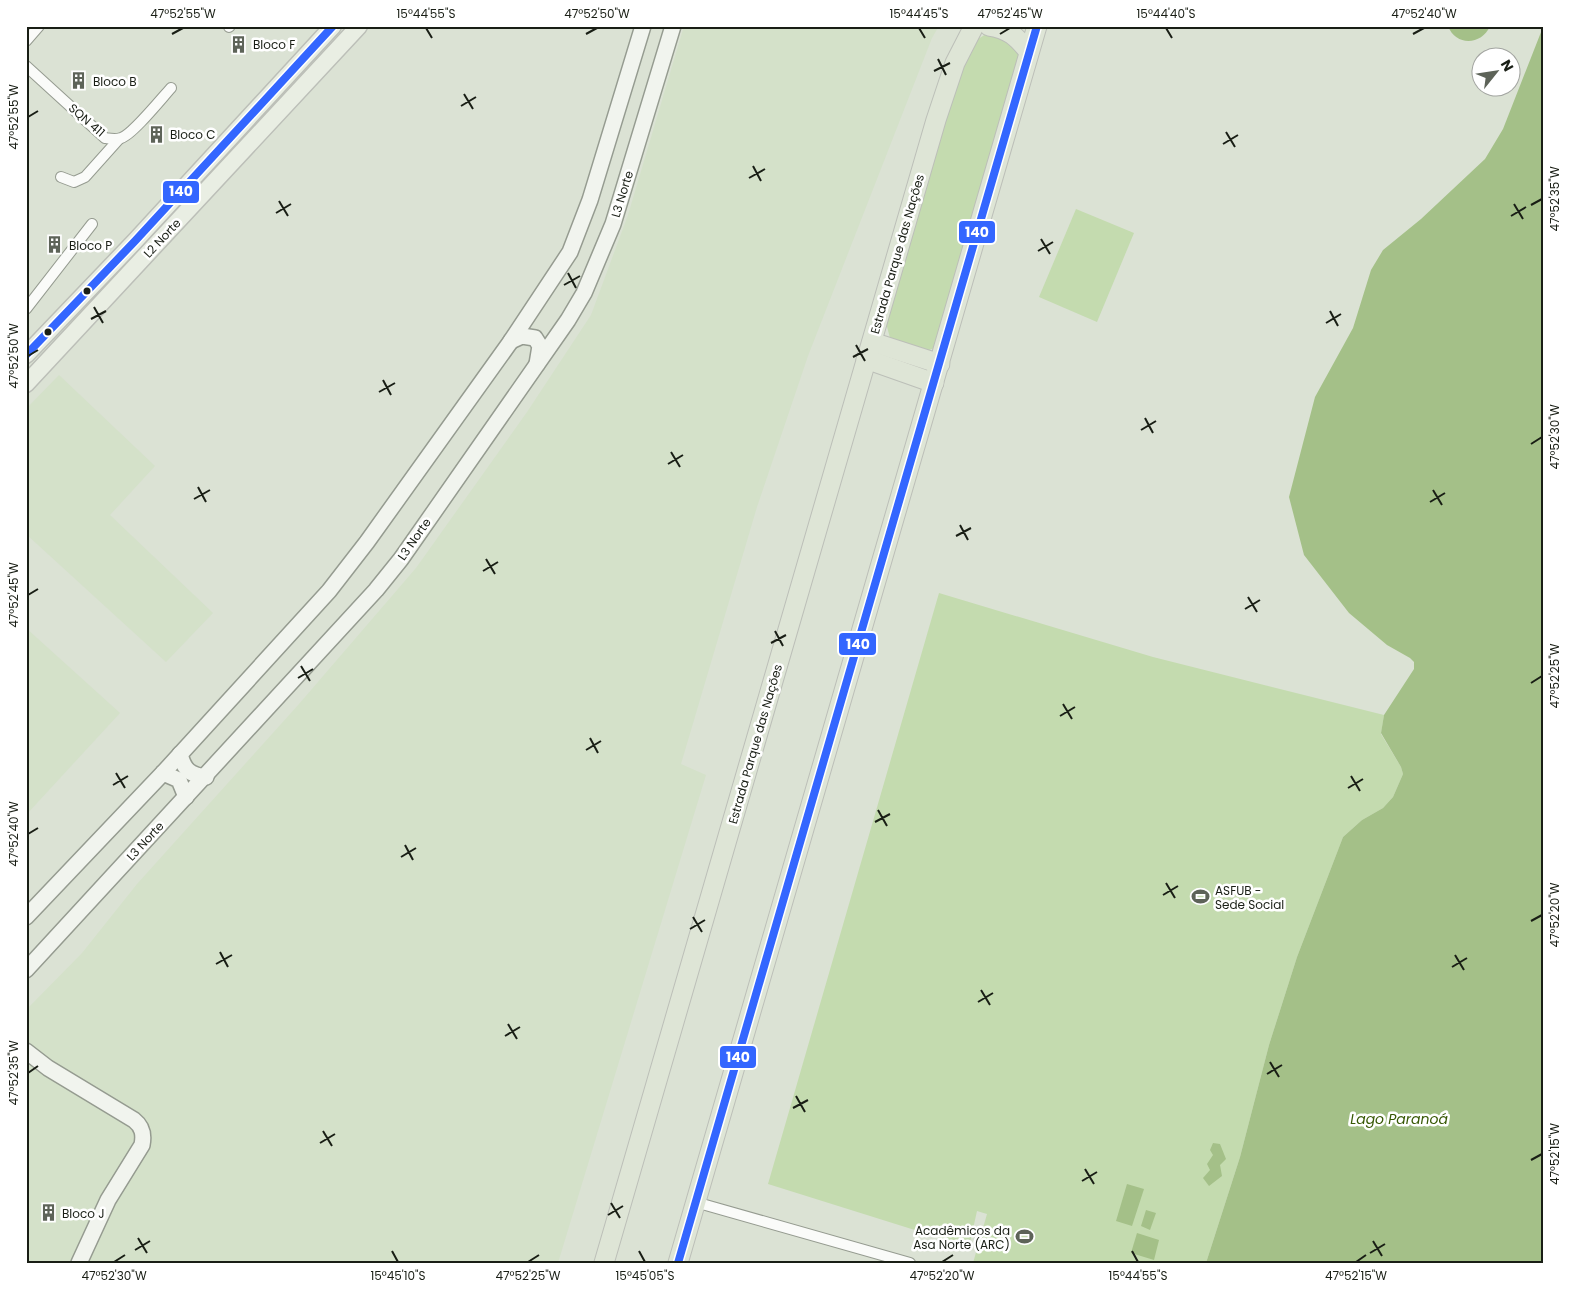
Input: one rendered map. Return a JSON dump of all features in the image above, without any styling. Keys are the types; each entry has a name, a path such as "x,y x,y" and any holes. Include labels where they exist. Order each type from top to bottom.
{"highway":[{"path":"678,1263 1037,26"},
{"path":"980,28 1002,28 1015,34 1029,52"},
{"name":"Estrada Parque das Nações","path":"604,1263 945,90 980,28"},
{"path":"869,350 940,364"},
{"path":"869,350 934,383"}],"main road":[{"name":"L2 Norte","path":"26,354 196,175 333,26"},
{"name":"L2 Norte","path":"26,384 359,26"},
{"path":"26,917 180,754 328,590 367,542 511,342 570,252 590,200 643,26"},
{"name":"L3 Norte","path":"26,970 206,777 382,583 536,365 584,293 601,258 673,26"},
{"path":"196,175 200,190 204,191"},
{"path":"511,342 522,336 535,338 540,346 536,365"},
{"path":"180,754 182,764 189,772 206,777"},
{"path":"162,773 179,780 186,797"},
{"path":"26,1051 48,1068 134,1120 139,1124 144,1136 142,1145 97,1220 79,1263"}],"street":[{"path":"26,41 39,26"},
{"name":"SQN 411","path":"26,66 105,138 119,139 129,133 170,88"},
{"path":"62,177 74,182 85,177 119,139"},
{"path":"26,309 92,224"},
{"path":"695,1202 910,1263"}],"shaded area":[{"path":"684,26 939,26 932,38 808,356 757,507 681,764 706,775 558,1263 26,1263 26,1010 82,953 137,884 299,704 416,568 527,412 591,315 628,215"},
{"path":"986,34 1013,41 1020,57 935,348 926,351 890,338 886,323 920,200 958,80 975,41"},
{"path":"1076,209 1134,233 1097,322 1039,297"},
{"path":"59,375 155,466 110,515 213,613 166,662 26,534 26,409"},
{"path":"939,593 1153,657 1384,715 1381,734 1401,767 1403,774 1393,797 1383,808 1362,820 1343,837 1297,957 1269,1045 1240,1157 1206,1263 973,1263 987,1214 977,1211 969,1247 768,1184"},
{"path":"26,628 120,713 26,815"}],"water":[{"path":"1448,26 1490,26 1481,37 1469,41 1457,38"},
{"name":"Lago Paranoá","path":"1543,27 1543,1263 1206,1263 1240,1157 1269,1045 1297,957 1343,837 1362,820 1383,808 1393,797 1403,774 1401,767 1381,733 1384,715 1414,669 1414,662 1387,645 1349,613 1304,555 1289,497 1315,397 1353,328 1371,270 1383,250 1421,219 1485,159 1503,129 1515,98 1522,98 1522,81"},
{"path":"1213,1143 1220,1144 1226,1159 1220,1165 1222,1176 1209,1186 1203,1178 1210,1170 1207,1164 1213,1155 1210,1150"},
{"path":"1127,1184 1144,1189 1132,1226 1116,1221"},
{"path":"1146,1210 1156,1213 1150,1230 1141,1226"},
{"path":"1137,1233 1159,1240 1154,1260 1131,1253"}],"transit line":[{"name":"140","path":"26,355 135,241 333,26"},
{"name":"140","path":"678,1263 1037,26"}],"place":[{"name":"Bloco F","path":"239,44"},
{"name":"Bloco B","path":"79,81"},
{"name":"Bloco C","path":"156,134"},
{"name":"Bloco P","path":"55,245"},
{"name":"ASFUB - Sede Social","path":"1201,897"},
{"name":"Bloco J","path":"48,1213"},
{"name":"Acadêmicos da Asa Norte (ARC)","path":"1024,1237"}]}
